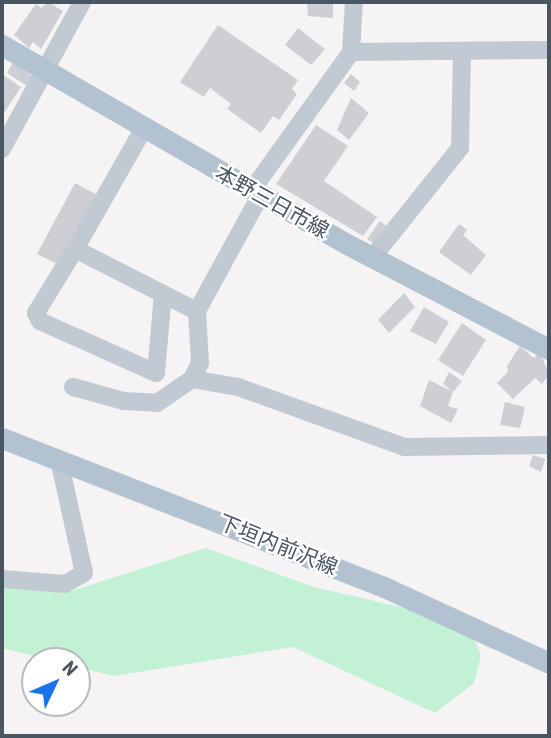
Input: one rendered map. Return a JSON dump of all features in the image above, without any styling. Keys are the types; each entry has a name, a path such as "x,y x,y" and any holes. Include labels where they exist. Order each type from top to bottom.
{"main road":[{"name":"本野三日市線","path":"2,45 143,130 372,258 549,349"},
{"name":"下垣内前沢線","path":"2,438 384,587 549,663"}],"street":[{"path":"2,149 82,2"},
{"path":"73,387 124,401 157,403 192,379 200,363 197,311 256,193 351,51 354,2"},
{"path":"351,51 549,50"},
{"path":"372,258 460,148 463,51"},
{"path":"143,130 36,313 40,321 156,373 163,294"},
{"path":"75,249 197,311"},
{"path":"192,379 238,387 405,447 549,445"},
{"path":"2,579 65,584 83,573 58,459"}],"green space":[{"path":"206,548 314,587 405,608 470,631 481,655 474,683 435,713 293,647 114,676 91,670 91,647 21,647 21,653 2,648 2,588 65,593"}],"building":[{"path":"48,2 63,11 41,49 33,42 29,48 14,35 36,4 41,8"},
{"path":"307,2 333,2 333,18 308,16"},
{"path":"218,25 298,80 292,89 297,94 279,120 273,116 261,133 227,109 231,104 210,88 204,97 180,82"},
{"path":"298,28 325,49 311,65 285,45"},
{"path":"13,62 34,77 27,86 7,73"},
{"path":"2,74 21,87 2,116"},
{"path":"351,74 360,82 354,91 344,83"},
{"path":"351,98 369,113 349,140 337,130"},
{"path":"316,125 348,146 324,181 377,217 363,236 276,184"},
{"path":"75,183 96,194 57,264 37,254"},
{"path":"380,221 389,228 376,245 367,239"},
{"path":"459,224 467,230 463,235 486,255 471,275 439,252"},
{"path":"404,293 415,307 389,333 378,320"},
{"path":"424,307 449,322 436,344 410,331"},
{"path":"462,323 486,340 463,376 438,360"},
{"path":"520,346 534,358 540,352 549,375 542,384 535,378 513,399 497,383 508,372 507,366"},
{"path":"449,372 462,381 453,392 443,384"},
{"path":"429,380 453,392 448,406 458,409 451,423 420,406"},
{"path":"505,402 525,407 520,428 500,425"},
{"path":"533,455 545,459 541,472 529,466"}]}
